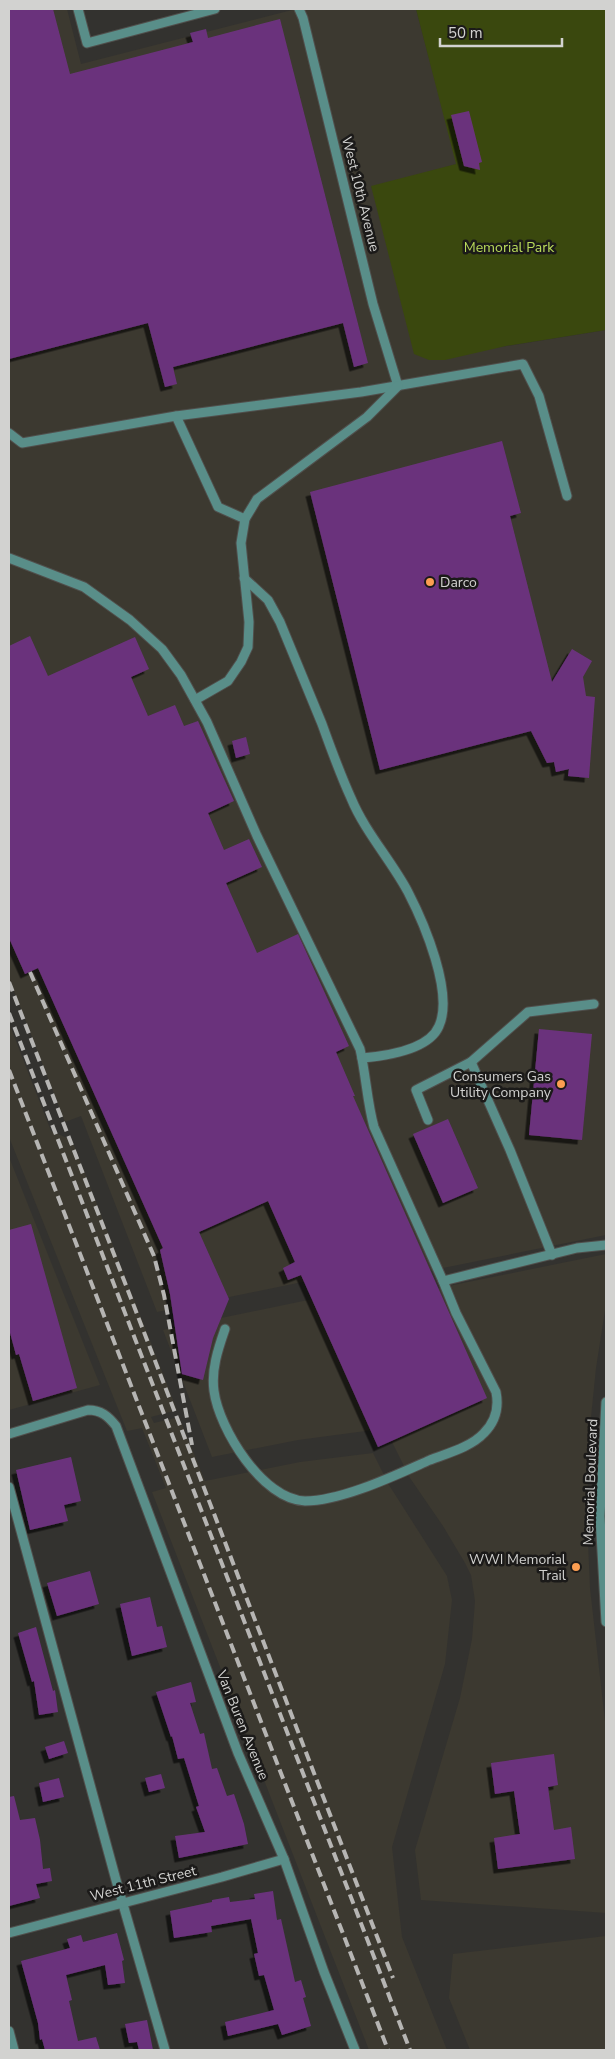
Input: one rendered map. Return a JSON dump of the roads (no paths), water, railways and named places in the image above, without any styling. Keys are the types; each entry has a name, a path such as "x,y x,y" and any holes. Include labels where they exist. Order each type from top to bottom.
{"street":[{"path":"78,9 87,43 181,13 215,9"},
{"name":"West 10th Avenue","path":"299,9 303,18 373,304 398,386"},
{"path":"9,432 22,443 176,416 361,392 523,364 539,396 568,496"},
{"path":"195,700 228,681 241,662 248,647 249,622 241,543 246,519 257,499 368,417 398,386"},
{"path":"176,416 218,507 246,519"},
{"path":"9,558 84,587 130,620 162,649 182,675 207,722 257,836 360,1049 366,1074 368,1106 374,1127 456,1314 496,1392 498,1403 495,1416 490,1427 470,1444 398,1474 346,1493 321,1499 304,1501 287,1497 273,1489 260,1477 245,1458 217,1410 213,1389 216,1356 225,1329"},
{"path":"244,578 268,600 280,622 351,800 408,893 430,943 441,976 443,1012 439,1026 431,1038 420,1045 395,1053 362,1058"},
{"path":"428,1120 416,1090 471,1062 528,1012 594,1004"},
{"path":"471,1062 510,1150 552,1255"},
{"path":"443,1281 577,1248 606,1245"},
{"name":"Memorial Boulevard","path":"606,1402 600,1516 606,1622"},
{"name":"Van Buren Avenue","path":"9,1434 88,1410 97,1410 104,1413 116,1426 152,1527 238,1753 284,1858 324,1972 355,2050"},
{"path":"9,1487 165,2050"},
{"name":"West 11th Street","path":"9,1933 284,1858"},
{"path":"9,2031 14,2050"}],"railway":[{"path":"30,972 154,1256 164,1295 192,1445"},
{"path":"9,982 393,1978"},
{"path":"9,1013 410,2050"},
{"path":"9,1070 388,2050"}],"place":[{"name":"Darco","path":"430,582"},
{"name":"Consumers Gas Utility Company","path":"561,1084"},
{"name":"WWI Memorial Trail","path":"576,1567"}],"park label":[{"name":"Memorial Park","path":"509,247"}]}
